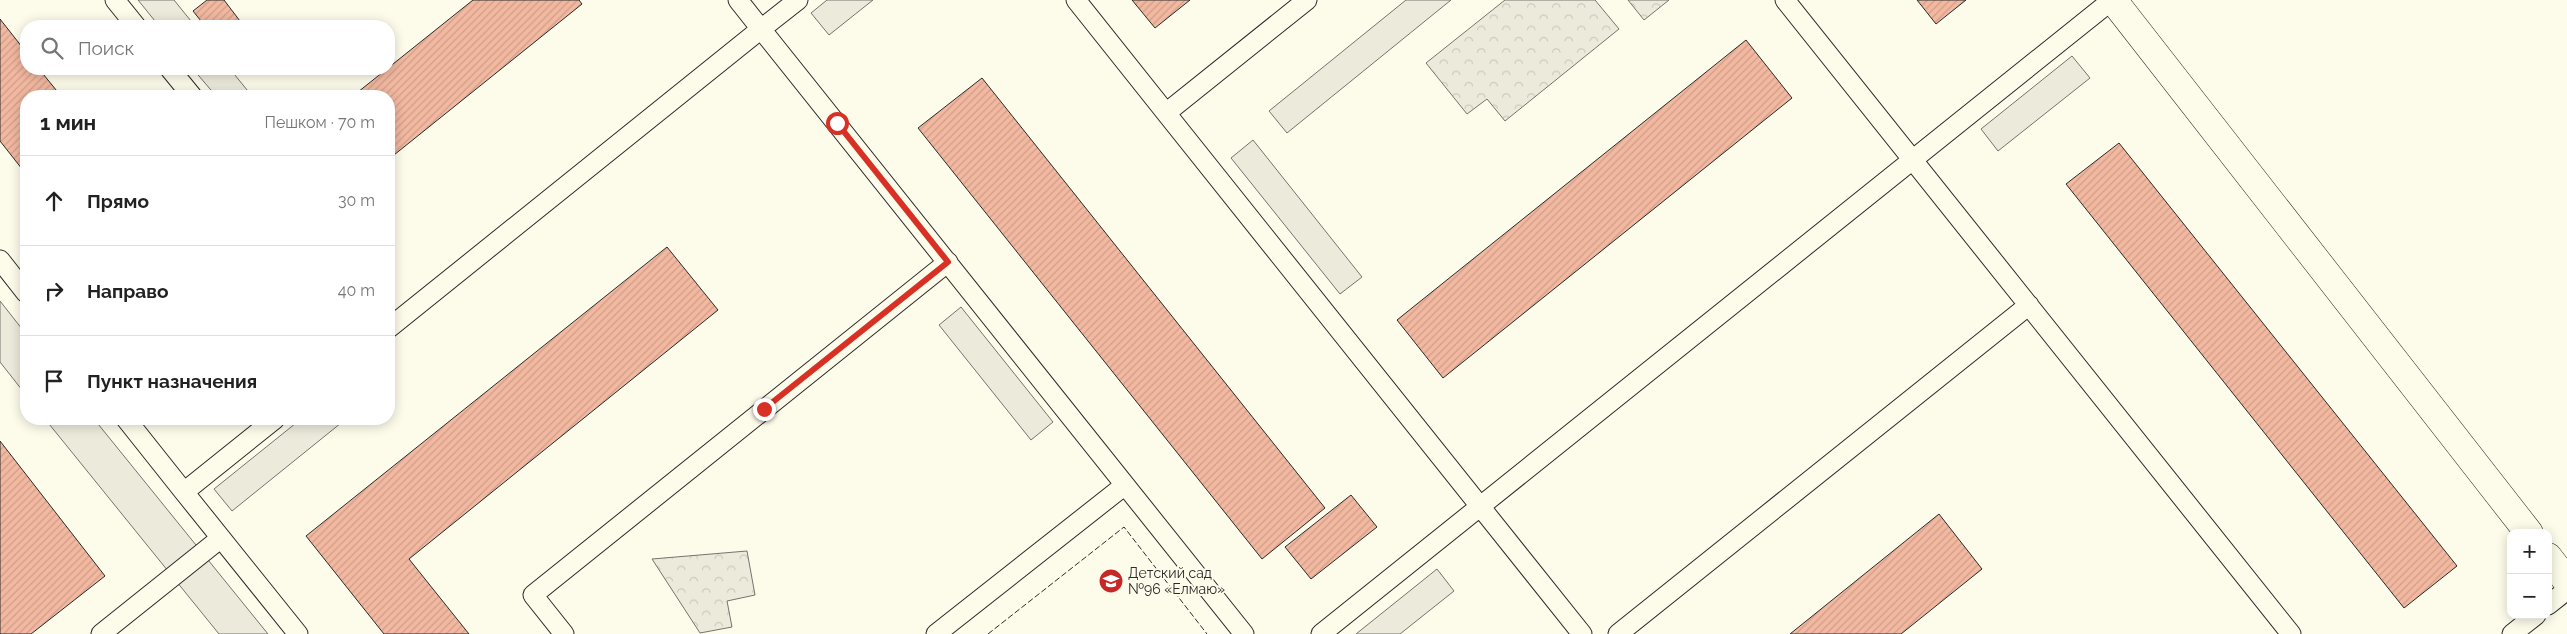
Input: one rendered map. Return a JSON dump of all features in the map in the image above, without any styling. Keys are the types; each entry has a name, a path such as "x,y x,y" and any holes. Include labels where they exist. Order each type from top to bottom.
{"street":[{"path":"2112,0 2526,529"},
{"path":"2552,562 2567,581"}],"lane":[{"path":"116,0 131,20"},
{"path":"738,0 1244,634"},
{"path":"395,323 798,0"},
{"path":"1076,0 1582,634"},
{"path":"1166,113 1307,0"},
{"path":"1785,0 2292,634"},
{"path":"1321,634 2112,0"},
{"path":"175,75 187,90"},
{"path":"0,260 20,285"},
{"path":"564,634 533,595 948,262"},
{"path":"1618,634 2029,305"},
{"path":"131,425 298,634"},
{"path":"184,492 268,425"},
{"path":"936,634 1125,485"},
{"path":"101,634 222,538"},
{"path":"2552,602 2567,590"},
{"path":"2512,634 2531,619"}],"green space":[{"path":"1505,0 1595,0 1619,29 1505,121 1487,99 1467,114 1426,63"},
{"path":"1628,0 1669,0 1644,20"},
{"path":"747,551 755,595 727,601 732,627 700,633 652,559"}],"shaded area":[{"path":"138,0 174,0 190,20 154,20"},
{"path":"827,0 873,0 829,35 811,13"},
{"path":"1406,0 1451,0 1287,133 1269,111"},
{"path":"2072,56 2090,78 1998,151 1981,129"},
{"path":"198,75 235,75 247,90 211,90"},
{"path":"1253,140 1362,277 1340,294 1231,158"},
{"path":"0,301 20,326 20,387 0,362"},
{"path":"961,307 1053,422 1031,440 939,325"},
{"path":"50,425 99,425 268,634 219,634"},
{"path":"294,425 339,425 232,511 214,489"},
{"path":"1437,569 1454,591 1400,634 1356,634"}],"building":[{"path":"207,0 224,0 239,20 200,20 193,11"},
{"path":"473,0 579,0 582,4 395,154 395,90 360,90 379,75 395,75 395,62"},
{"path":"1132,0 1190,0 1155,28"},
{"path":"1917,0 1966,0 1936,24"},
{"path":"0,19 20,44 20,75 44,75 56,90 20,90 20,166 0,141"},
{"path":"1746,40 1792,98 1443,378 1397,320"},
{"path":"982,78 1325,508 1262,559 918,128"},
{"path":"2119,143 2457,566 2404,608 2066,184"},
{"path":"667,247 718,310 409,559 469,634 384,634 306,536"},
{"path":"0,441 105,576 31,634 0,634"},
{"path":"1351,495 1377,527 1311,579 1285,547"},
{"path":"1939,514 1982,569 1901,634 1790,634"}],"fence":[{"path":"988,634 1124,527 1207,634"}],"place":[{"name":"Детский сад №96 «Елмаю»","path":"1111,581"}],"route":[{"path":"764,409 948,262 837,123"}]}
